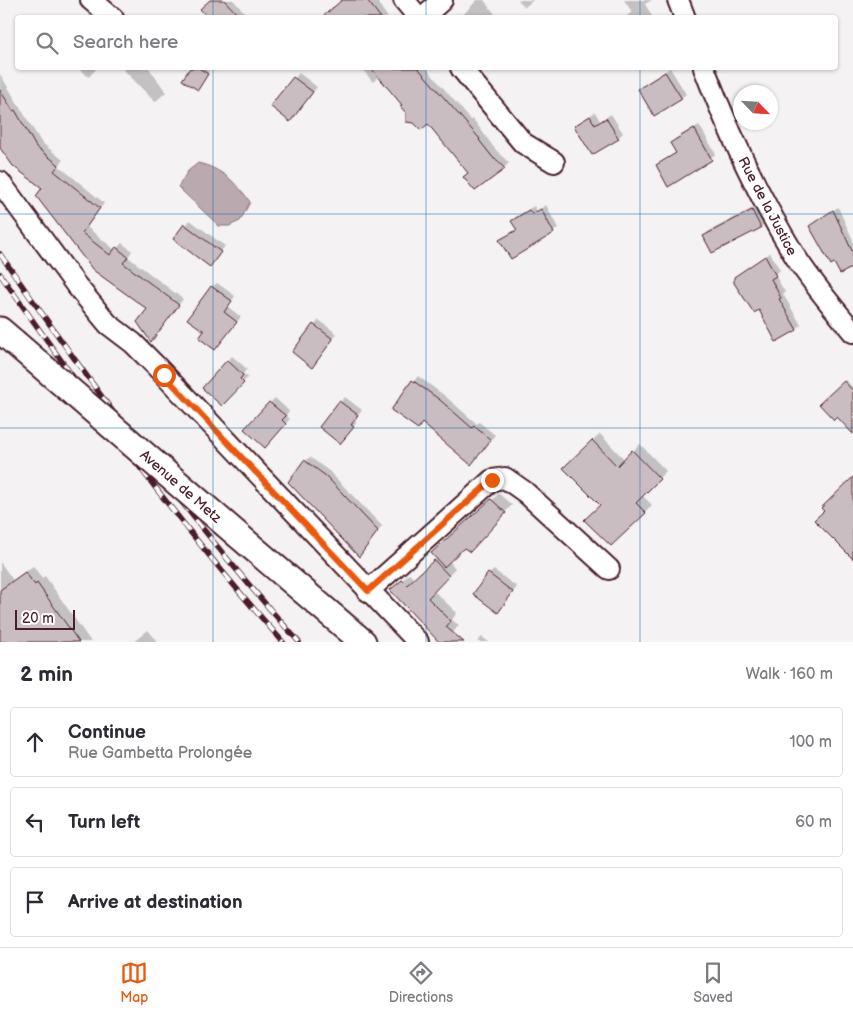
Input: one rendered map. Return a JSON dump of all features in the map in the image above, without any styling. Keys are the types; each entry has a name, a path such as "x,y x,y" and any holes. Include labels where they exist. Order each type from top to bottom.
{"main road":[{"name":"Avenue de Metz","path":"7,336 362,642"}],"street":[{"path":"91,0 109,15"},
{"path":"404,0 418,15"},
{"path":"424,15 442,0"},
{"path":"678,0 684,15"},
{"path":"463,70 523,142 554,162"},
{"name":"Rue de la Justice","path":"705,70 734,143 773,217 796,257 853,332"},
{"path":"0,182 76,285 108,324 133,343 155,365 418,642"},
{"path":"368,591 492,480 505,478 525,492 609,569"}],"shaded area":[{"path":"198,163 206,165 228,177 250,202 240,221 229,226 219,226 178,187 188,171"}],"building":[{"path":"210,0 224,0 238,15 205,15 200,9"},
{"path":"342,0 367,0 379,15 324,15"},
{"path":"189,70 202,70 208,74 198,90 182,80"},
{"path":"373,70 420,70 480,139 494,159 505,169 475,191 463,177 468,173 428,124 421,130 414,123 406,122 406,113 400,106 402,105"},
{"path":"665,72 682,99 654,116 638,89"},
{"path":"293,77 313,92 290,122 270,106"},
{"path":"0,90 13,111 15,110 36,147 59,165 54,171 100,208 82,233 110,255 116,247 128,257 123,263 179,305 151,342 137,322 147,309 93,270 36,196 42,188 13,166 0,148"},
{"path":"590,116 595,125 606,118 619,139 592,155 574,126"},
{"path":"694,128 712,160 668,187 656,165 676,153 670,143"},
{"path":"541,209 554,233 511,259 499,240 517,230 511,221 529,210 532,214"},
{"path":"752,210 761,228 712,253 703,236"},
{"path":"833,210 853,253 853,267 840,274 834,263 831,265 809,226"},
{"path":"184,224 221,252 210,267 173,239"},
{"path":"765,256 776,276 771,279 781,298 779,299 797,330 776,342 759,310 754,313 734,283 734,277"},
{"path":"211,286 232,301 224,312 237,322 215,350 199,338 204,331 187,319"},
{"path":"313,324 333,339 312,368 292,352"},
{"path":"227,360 243,375 240,379 244,383 222,406 202,388"},
{"path":"412,380 440,400 472,428 474,426 491,440 471,465 422,423 418,429 391,410"},
{"path":"844,381 853,391 853,434 837,417 834,420 819,404"},
{"path":"339,401 358,415 351,425 354,427 340,444 319,427"},
{"path":"269,402 286,416 282,420 286,424 265,448 244,429"},
{"path":"592,440 617,466 632,450 660,479 636,503 646,513 611,546 584,520 600,505 563,468"},
{"path":"304,460 326,476 378,531 359,557 288,482"},
{"path":"853,477 853,559 814,520 824,511 821,508"},
{"path":"491,499 506,513 470,552 464,548 444,567 431,553"},
{"path":"434,560 449,576 428,598 451,621 446,627 464,642 439,642 390,590 402,580 407,585"},
{"path":"25,572 35,585 37,583 79,642 0,642 0,590"},
{"path":"488,573 513,592 498,613 473,594"}],"railway":[{"path":"0,254 71,354 181,501 258,596 299,642"},
{"path":"0,274 136,463 208,554 283,642"}],"route":[{"path":"164,375 368,591 492,480"}]}
